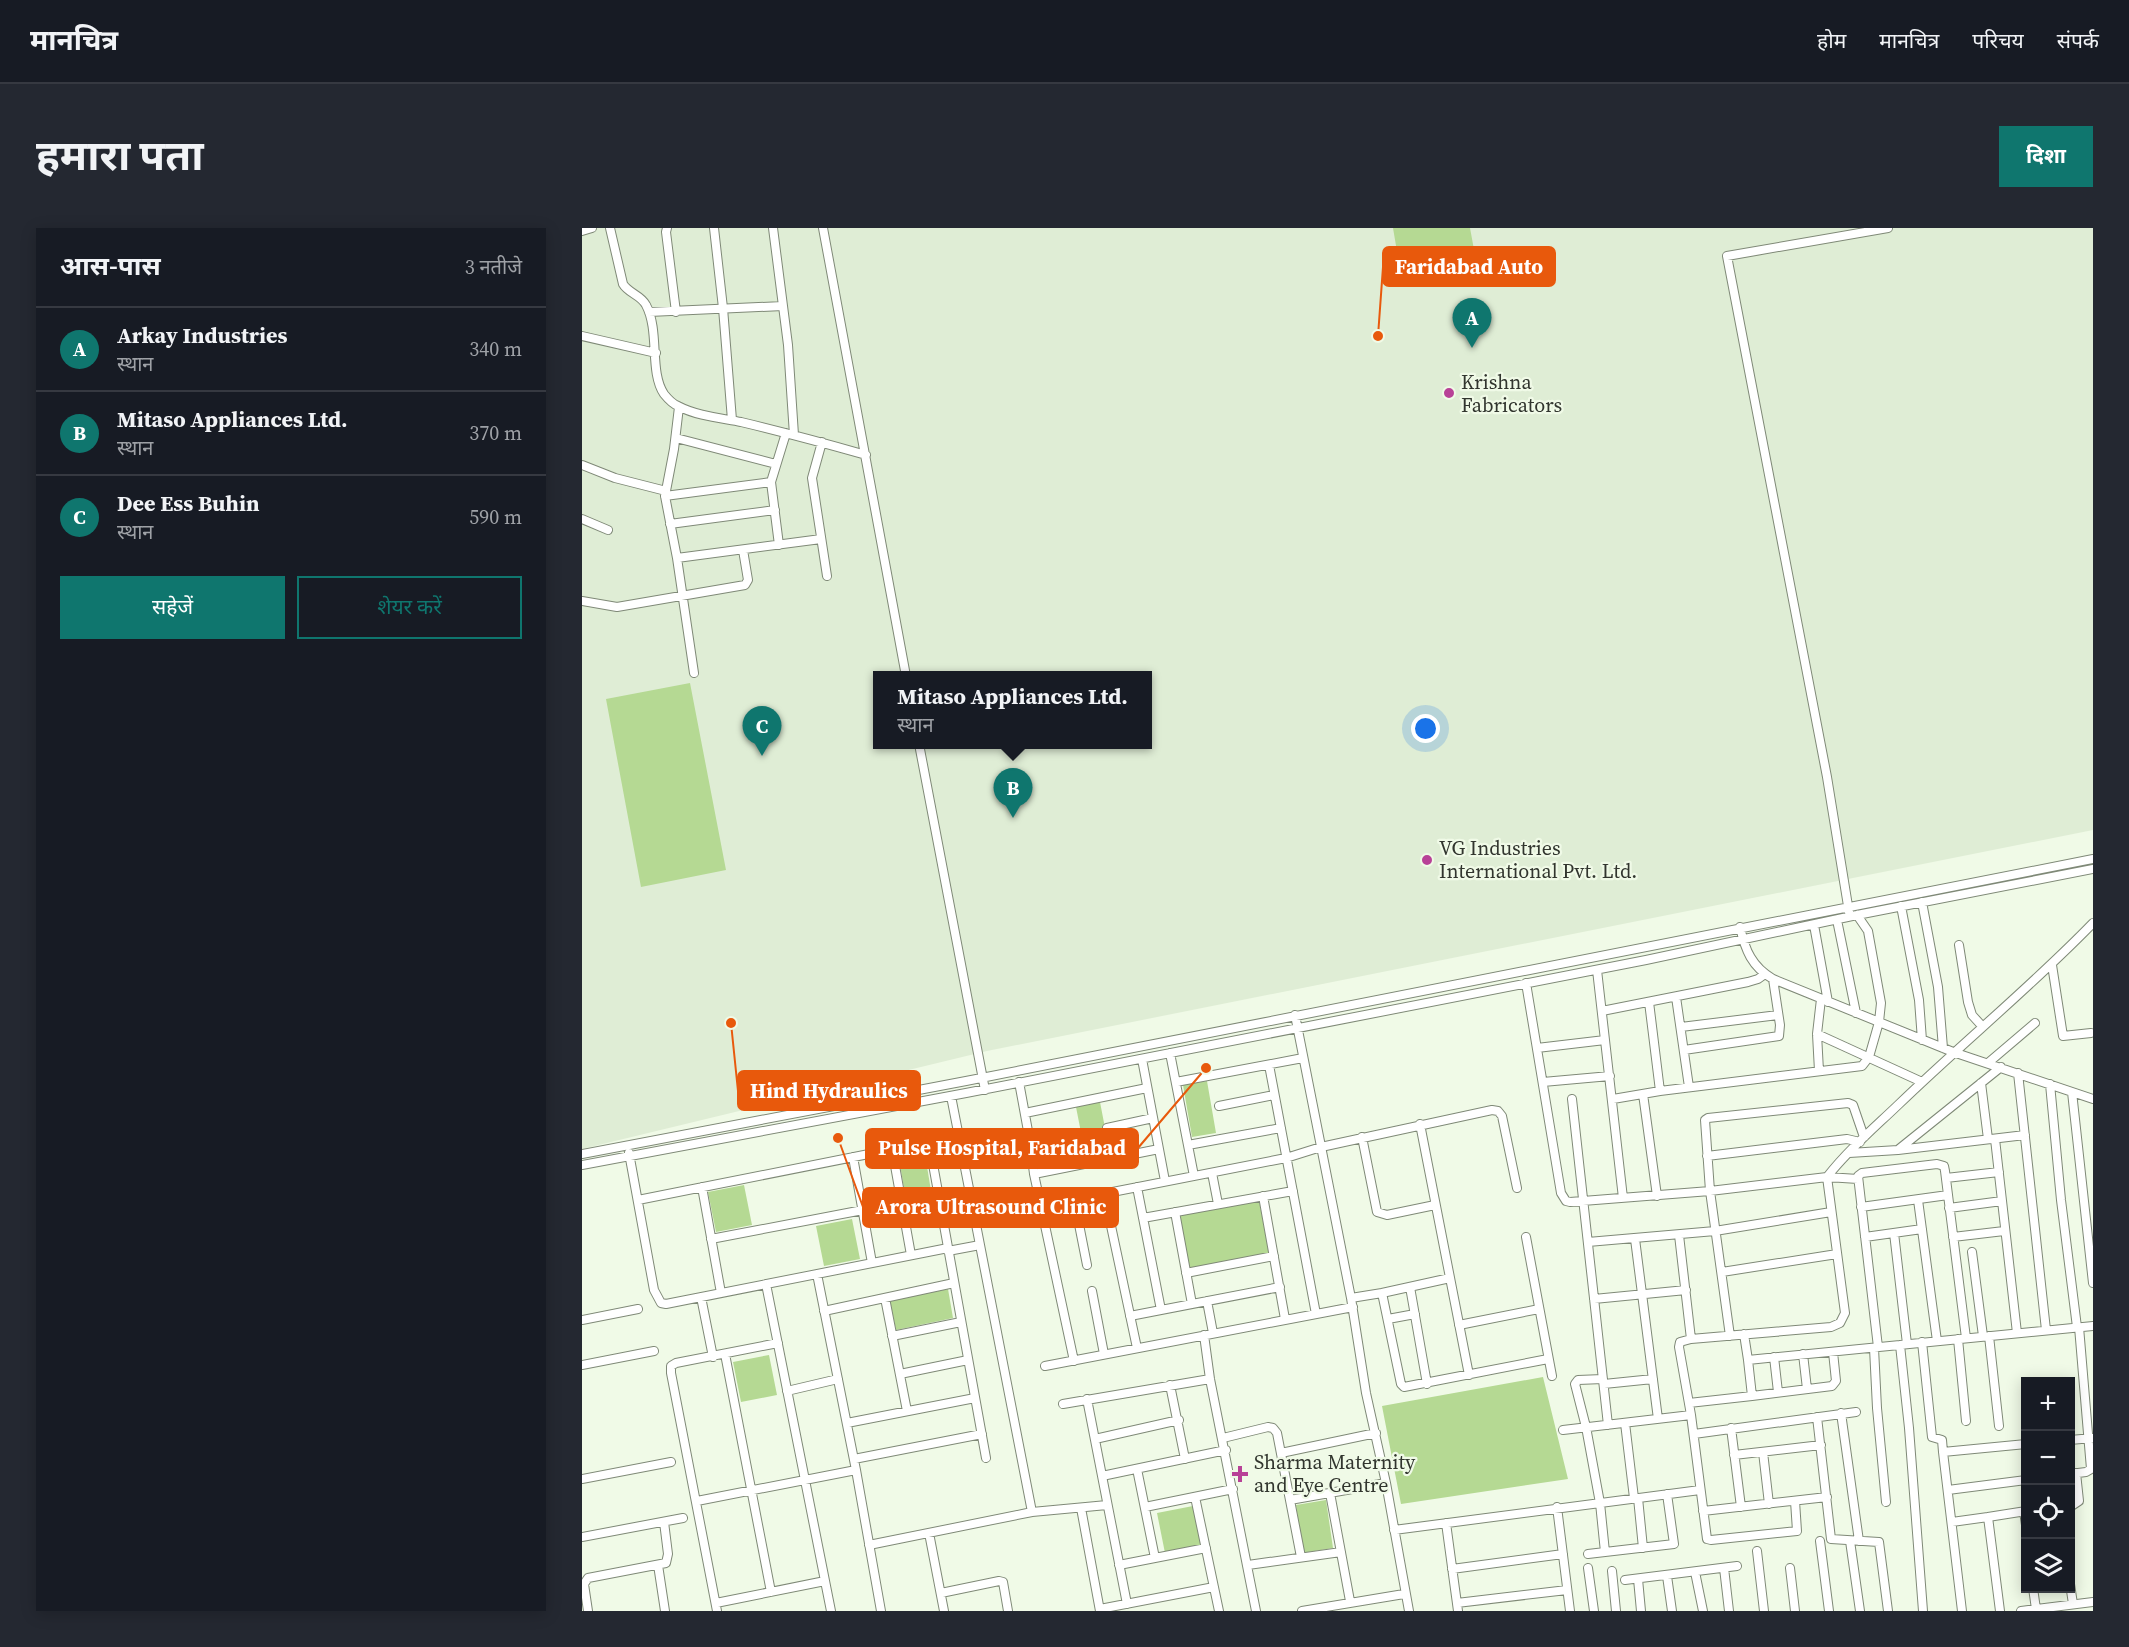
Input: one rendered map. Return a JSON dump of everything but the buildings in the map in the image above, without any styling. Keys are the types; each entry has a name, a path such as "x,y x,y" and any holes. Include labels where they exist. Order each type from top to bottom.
{"street":[{"path":"582,231 592,228"},
{"path":"610,228 622,284 644,301 649,312 655,334 659,383 671,402 679,407 866,454"},
{"path":"668,228 666,232 676,312"},
{"path":"714,228 732,420"},
{"path":"773,228 788,345 790,434 771,482 779,545"},
{"path":"823,228 905,671"},
{"path":"1613,1099 1689,1087 1862,1066 1869,1058 1879,1022 1881,1003 1868,931 1848,906 1825,765 1727,256 1888,228"},
{"path":"649,312 783,306"},
{"path":"582,336 656,354"},
{"path":"679,407 676,438 665,494 694,673"},
{"path":"676,438 777,464"},
{"path":"822,442 812,478 827,576"},
{"path":"582,465 665,494 771,482"},
{"path":"670,524 775,510"},
{"path":"582,519 608,530"},
{"path":"677,558 821,539"},
{"path":"582,601 617,607 745,585 748,580 743,550"},
{"path":"920,749 985,1090"},
{"path":"582,1154 2093,859"},
{"path":"582,1165 996,1088 1743,941 1901,906 2093,869"},
{"path":"1922,902 1938,987 1942,1048"},
{"path":"1901,906 1919,1000 1922,1040"},
{"path":"1837,920 1856,1013"},
{"path":"1795,1501 1797,1531 1707,1539 1680,1342 1690,1339 1831,1327 1840,1323 1845,1313 1827,1177 1862,1139 1953,1052 2052,965 2093,923"},
{"path":"1815,924 1825,1001 1817,1034 1819,1071"},
{"path":"1740,927 1743,941 1755,966 1769,977 1942,1048 2093,1099"},
{"path":"1959,945 1968,1002 1972,1015 1982,1026"},
{"path":"2052,965 2063,1036 2091,1033"},
{"path":"1597,970 1623,1198"},
{"path":"1602,1011 1769,977"},
{"path":"1684,1050 1776,1038 1780,1033 1778,1015 1769,977"},
{"path":"1526,983 1563,1197 1570,1202 1710,1191 1827,1177 1858,1179"},
{"path":"1676,997 1689,1087"},
{"path":"1649,1002 1660,1092"},
{"path":"1295,1015 1352,1302 1366,1394 1386,1483 1404,1594 1409,1611"},
{"path":"1681,1027 1778,1015"},
{"path":"1988,1063 2036,1023"},
{"path":"1817,1034 1922,1082"},
{"path":"1537,1048 1605,1040"},
{"path":"1170,1053 1194,1176"},
{"path":"1176,1082 1303,1058"},
{"path":"1142,1059 1165,1182"},
{"path":"1269,1065 1316,1314"},
{"path":"1898,1150 2001,1067"},
{"path":"2018,1073 2046,1330"},
{"path":"994,1075 996,1088"},
{"path":"1543,1082 1610,1076"},
{"path":"1019,1082 1034,1174 1074,1360"},
{"path":"1981,1083 1999,1172 2017,1333"},
{"path":"2050,1084 2061,1200 2091,1438 2091,1469 2089,1472 2075,1473"},
{"path":"1025,1113 1147,1088"},
{"path":"2072,1092 2093,1283"},
{"path":"1643,1094 1657,1196"},
{"path":"1219,1106 1274,1095"},
{"path":"951,1096 1032,1512"},
{"path":"1572,1099 1608,1425"},
{"path":"1730,1336 1703,1124 1708,1118 1851,1103 1862,1139"},
{"path":"1041,1206 1286,1158 1362,1137 1492,1110 1498,1111 1502,1116 1517,1188"},
{"path":"1107,1128 1153,1118"},
{"path":"1420,1124 1469,1375"},
{"path":"1188,1144 1281,1128"},
{"path":"1030,1142 1077,1134"},
{"path":"1849,1153 1898,1150 2025,1135"},
{"path":"638,1200 959,1136"},
{"path":"1362,1137 1377,1212 1388,1215 1436,1205"},
{"path":"1707,1156 1847,1138 1862,1139"},
{"path":"929,1142 986,1458"},
{"path":"628,1145 654,1290 661,1303 666,1304 911,1255 980,1245"},
{"path":"892,1149 911,1255"},
{"path":"1034,1174 1159,1149"},
{"path":"853,1157 872,1263"},
{"path":"1886,1502 1877,1408 1876,1348 1858,1179 1862,1173 1937,1164 1944,1166 1962,1338 1966,1421"},
{"path":"1946,1178 1999,1172"},
{"path":"1212,1173 1218,1204"},
{"path":"702,1187 721,1293"},
{"path":"1137,1187 1161,1310"},
{"path":"1143,1218 1293,1191"},
{"path":"1104,1193 1137,1348"},
{"path":"1861,1207 1947,1195"},
{"path":"1263,1196 1285,1320"},
{"path":"1074,1199 1087,1266"},
{"path":"1918,1200 1937,1341"},
{"path":"1949,1208 2002,1201"},
{"path":"711,1239 862,1210"},
{"path":"1175,1212 1192,1304"},
{"path":"1588,1242 1715,1231 1831,1212"},
{"path":"1865,1237 1922,1229"},
{"path":"1953,1237 2004,1231"},
{"path":"1894,1233 1923,1611"},
{"path":"1679,1235 1690,1339"},
{"path":"1526,1237 1552,1376"},
{"path":"1635,1239 1658,1419"},
{"path":"1972,1251 1999,1426"},
{"path":"1722,1272 1837,1254"},
{"path":"1186,1273 1274,1256"},
{"path":"817,1274 854,1459 881,1611"},
{"path":"1045,1366 1316,1314 1382,1293 1449,1278"},
{"path":"824,1311 954,1282"},
{"path":"766,1284 831,1611"},
{"path":"1130,1316 1280,1287"},
{"path":"1410,1287 1427,1384"},
{"path":"1594,1299 1686,1290"},
{"path":"1092,1291 1104,1354"},
{"path":"1382,1293 1401,1384 1404,1387 1548,1359"},
{"path":"701,1297 713,1357"},
{"path":"885,1298 907,1411"},
{"path":"1207,1301 1210,1379 1226,1450 1256,1611"},
{"path":"582,1320 638,1309"},
{"path":"1459,1325 1539,1309"},
{"path":"1388,1319 1414,1314"},
{"path":"892,1336 961,1322"},
{"path":"1748,1360 2093,1326"},
{"path":"1744,1334 1752,1396"},
{"path":"1922,1342 1932,1437 1942,1440 1962,1611"},
{"path":"778,1343 675,1363 671,1366 716,1607 771,1592 825,1581"},
{"path":"582,1365 654,1351"},
{"path":"1689,1403 1835,1384 1833,1352"},
{"path":"725,1354 771,1592"},
{"path":"1803,1354 1807,1389"},
{"path":"1774,1357 1778,1392"},
{"path":"900,1374 968,1360"},
{"path":"1605,1551 1600,1503 1586,1427 1575,1387 1576,1381 1653,1378"},
{"path":"787,1391 838,1379"},
{"path":"1063,1404 1210,1379"},
{"path":"1170,1385 1179,1420 1185,1459"},
{"path":"847,1423 975,1398"},
{"path":"1087,1400 1127,1604"},
{"path":"1694,1434 1856,1412"},
{"path":"1841,1413 1860,1611"},
{"path":"1563,1430 1691,1415"},
{"path":"1817,1417 1831,1539 1876,1541 1880,1545 1888,1611"},
{"path":"1095,1439 1179,1420"},
{"path":"1625,1423 1643,1548"},
{"path":"1223,1438 1268,1427 1273,1428 1277,1433 1301,1557"},
{"path":"1731,1428 1741,1507"},
{"path":"1281,1453 1376,1433"},
{"path":"854,1459 982,1434"},
{"path":"2075,1440 2091,1438"},
{"path":"1943,1452 2021,1444"},
{"path":"1734,1455 1821,1445"},
{"path":"1102,1476 1226,1450"},
{"path":"1763,1452 1769,1504"},
{"path":"582,1479 670,1462"},
{"path":"1137,1469 1155,1558"},
{"path":"697,1501 856,1470"},
{"path":"1948,1490 2021,1481"},
{"path":"2075,1482 2079,1501 2075,1504"},
{"path":"1290,1500 1386,1483"},
{"path":"1145,1507 1233,1489"},
{"path":"1394,1530 1701,1490"},
{"path":"1329,1492 1350,1601"},
{"path":"1588,1554 1674,1544 1667,1494"},
{"path":"1195,1497 1219,1611"},
{"path":"1703,1511 1827,1497"},
{"path":"869,1545 1032,1512 1107,1505"},
{"path":"1557,1507 1570,1611"},
{"path":"1081,1508 1100,1610 1214,1587"},
{"path":"1952,1522 2021,1512"},
{"path":"1988,1517 2000,1611"},
{"path":"582,1537 683,1518"},
{"path":"588,1611 584,1584 588,1578 666,1563 668,1558 664,1522"},
{"path":"1446,1523 1457,1607 1567,1590"},
{"path":"929,1533 944,1611"},
{"path":"1820,1541 1829,1611"},
{"path":"1119,1565 1206,1548"},
{"path":"1757,1551 1764,1611"},
{"path":"1248,1565 1341,1552"},
{"path":"1452,1569 1563,1554"},
{"path":"658,1565 664,1611"},
{"path":"1625,1580 1737,1566"},
{"path":"1588,1568 1594,1611"},
{"path":"1724,1568 1729,1611"},
{"path":"1790,1568 1795,1611"},
{"path":"1612,1571 1616,1611"},
{"path":"1695,1572 1703,1611"},
{"path":"1667,1576 1672,1611"},
{"path":"1638,1579 1641,1611"},
{"path":"941,1593 1003,1582 1008,1611"},
{"path":"2034,1593 2036,1609"},
{"path":"2071,1593 2073,1604"},
{"path":"1302,1611 1350,1601 1404,1594"},
{"path":"2021,1611 2093,1602"}],"shaded area":[{"path":"582,228 2093,228 2093,830 987,1051 582,1149"}],"green space":[{"path":"1393,228 1470,228 1475,255 1400,269"},
{"path":"690,683 726,870 641,887 606,699"},
{"path":"1207,1081 1216,1133 1192,1137 1183,1085"},
{"path":"1100,1102 1110,1154 1086,1158 1076,1107"},
{"path":"924,1148 931,1191 905,1195 898,1152"},
{"path":"744,1185 752,1225 716,1232 708,1192"},
{"path":"1259,1200 1269,1254 1189,1268 1179,1215"},
{"path":"852,1219 860,1259 824,1266 816,1226"},
{"path":"948,1289 953,1318 896,1330 890,1301"},
{"path":"769,1355 777,1395 741,1402 733,1362"},
{"path":"1543,1377 1568,1479 1401,1504 1382,1406"},
{"path":"1326,1500 1333,1548 1303,1553 1296,1505"},
{"path":"1193,1506 1201,1546 1165,1553 1157,1513"}],"place":[{"name":"Faridabad Auto","path":"1378,336"},
{"name":"Arkay Industries","path":"1472,348"},
{"name":"Krishna Fabricators","path":"1449,393"},
{"name":"Dee Ess Buhin","path":"762,756"},
{"name":"Mitaso Appliances Ltd.","path":"1013,818"},
{"name":"VG Industries International Pvt. Ltd.","path":"1427,860"},
{"name":"Hind Hydraulics","path":"731,1023"},
{"name":"Pulse Hospital, Faridabad","path":"1206,1068"},
{"name":"Arora Ultrasound Clinic","path":"838,1138"},
{"name":"Sharma Maternity and Eye Centre","path":"1240,1474"}]}
